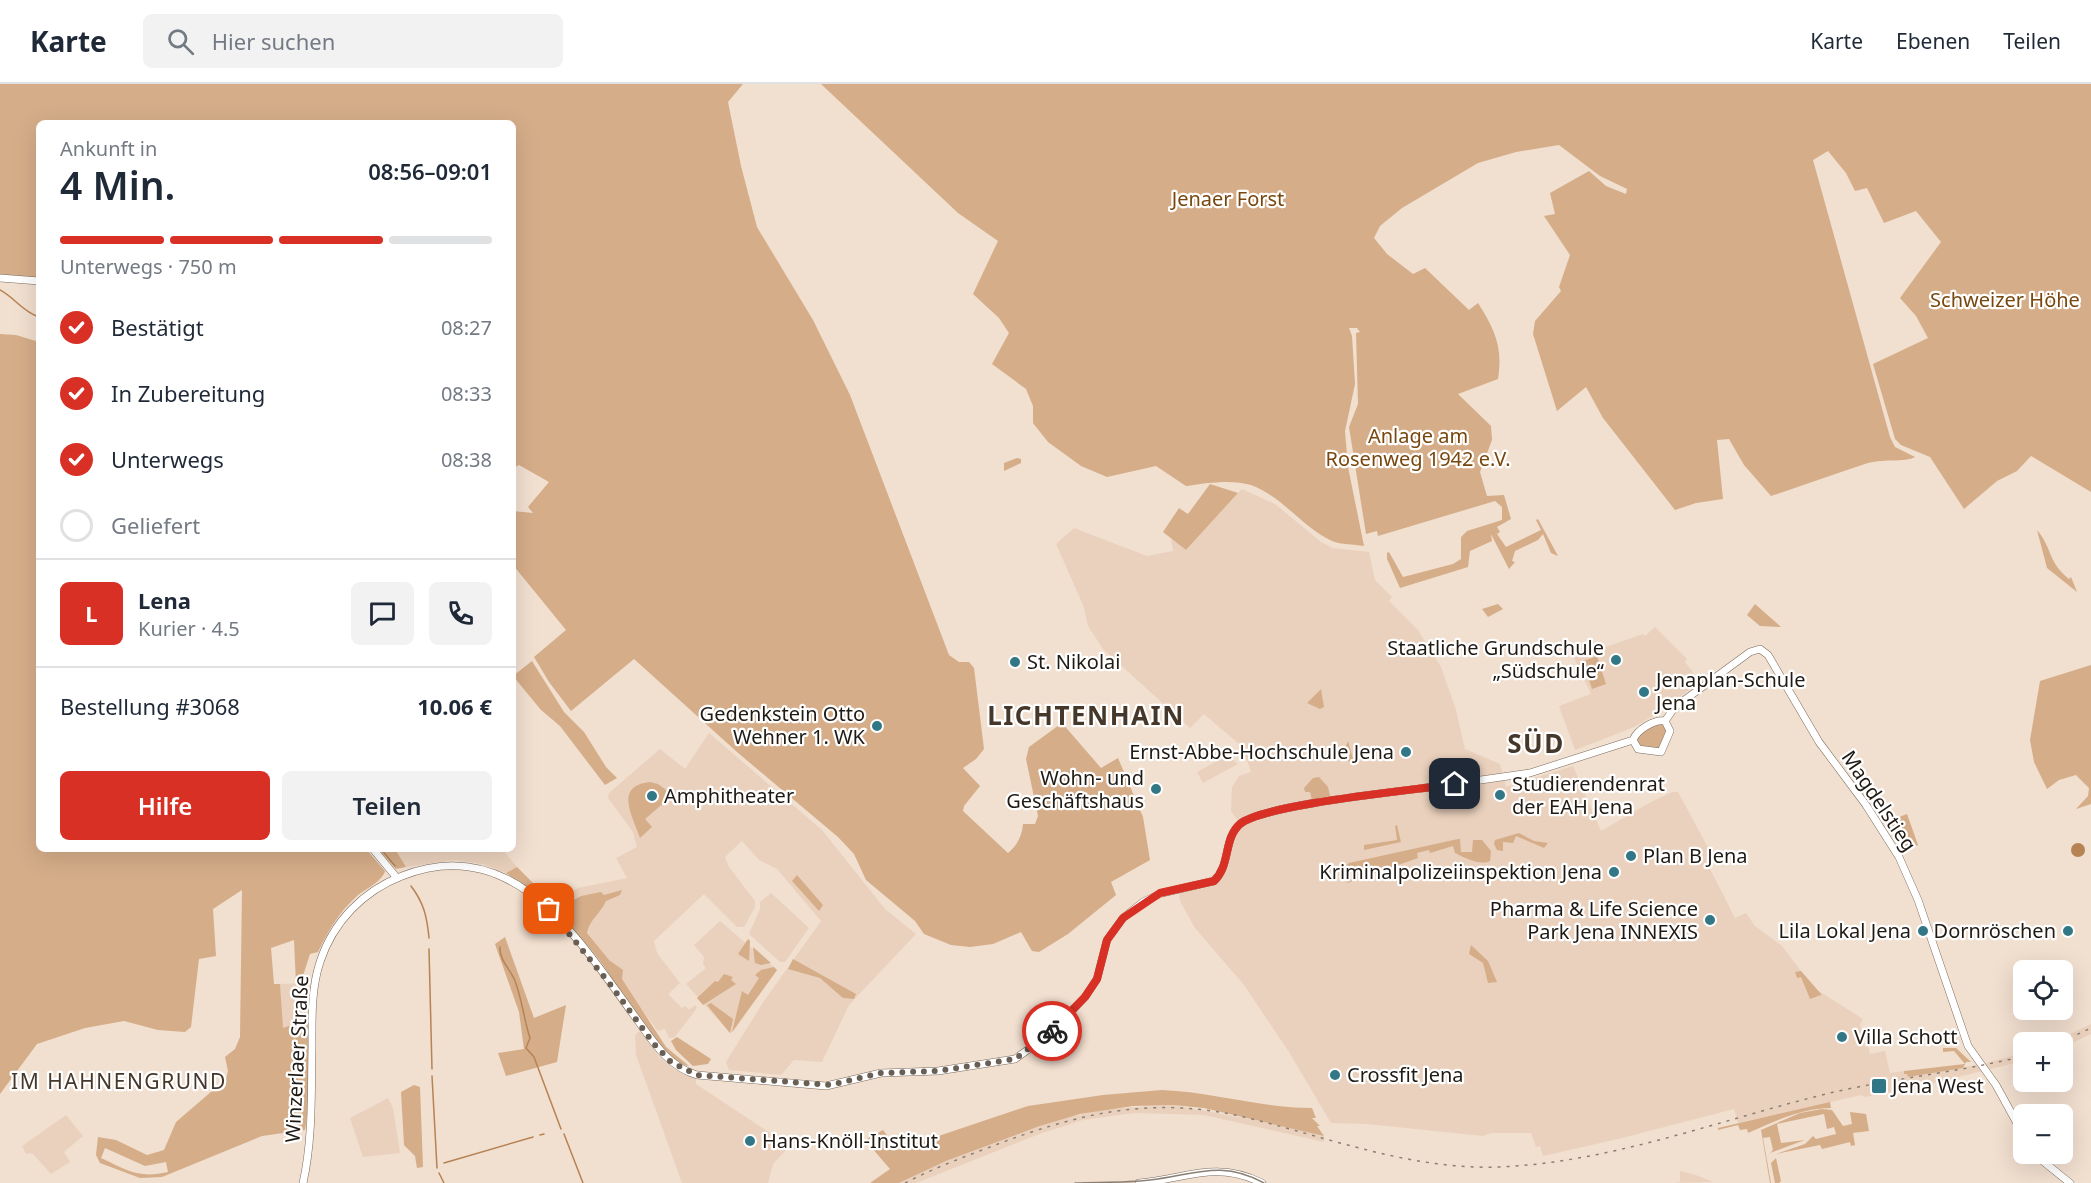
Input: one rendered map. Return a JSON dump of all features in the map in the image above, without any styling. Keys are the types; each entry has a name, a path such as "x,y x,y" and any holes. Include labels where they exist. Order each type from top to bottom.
{"main road":[{"path":"0,278 36,281"},
{"name":"Magdelstieg","path":"1665,721 1675,708 1750,652 1760,649 1770,657 1819,742 1866,805 1899,857 1918,900 1970,1049 1992,1079 2013,1116"},
{"path":"1658,720 1665,721 1670,731 1661,752 1638,748 1633,740 1638,732 1658,720"},
{"name":"Winzerlaer Straße","path":"303,1183 310,1138 312,1019 319,967 324,950 346,916 364,896 397,878 426,868 458,866 507,878 528,890 554,915 654,1044 680,1068 697,1075 824,1086 881,1073 938,1071 1001,1062 1025,1053 1047,1036 1085,997 1097,979 1107,940 1123,918 1160,893 1208,883 1221,873 1233,832 1248,819 1273,811 1541,770 1633,740"},
{"path":"375,852 397,878"},
{"path":"2046,1164 2070,1183"},
{"path":"1139,1183 1206,1171 1240,1174 1262,1183"}],"shaded area":[{"path":"1242,489 1275,504 1321,542 1333,548 1369,552 1375,580 1392,597 1389,601 1418,630 1441,667 1456,710 1465,749 1500,764 1506,787 1573,766 1601,831 1649,803 1672,792 1678,792 1711,853 1711,858 1706,861 1735,918 1746,913 1755,926 1782,946 1814,988 1863,1019 1860,1024 1865,1047 1868,1046 1870,1054 1885,1051 1890,1073 1904,1071 1909,1077 1982,1064 2013,1056 2013,1063 1930,1084 1865,1097 1861,1095 1738,1123 1734,1109 1543,1156 1540,1146 1536,1147 1531,1133 1491,1133 1483,1136 1367,1124 1331,1123 1289,1052 1244,985 1195,928 1180,901 1179,893 1213,886 1225,870 1232,842 1242,826 1231,811 1232,787 1239,776 1251,772 1247,760 1239,744 1204,714 1190,728 1103,649 1088,626 1083,605 1056,544 1074,528 1147,556 1173,551 1171,538 1186,550"},
{"path":"1655,627 1687,659 1685,662 1700,682 1658,713 1632,728 1575,750 1559,706 1591,694 1574,658 1643,634 1645,636"},
{"path":"709,733 822,830 885,909 916,934 849,1005 822,1062 794,1060 781,1075 729,1070 726,1062 764,1001 821,921 777,869 759,860 742,841 725,857 729,867 755,901 755,907 744,927 737,927 704,894 654,941 657,953 680,983 668,994 682,1008 685,1006 689,1010 695,1005 697,1008 674,1038 669,1038 665,1029 658,1031 561,902 567,897 566,894 578,888 627,878 616,858 637,847 633,832 608,798 609,793 660,749 685,769"},
{"path":"1225,753 1238,764 1203,783 1197,772 1219,760"},
{"path":"2075,843 2081,843 2085,850 2081,857 2075,857 2071,853 2071,847"},
{"path":"397,852 504,852 517,867 506,873 483,864 454,860 406,867"},
{"path":"771,893 809,928 785,962 780,962 749,934 760,909 760,902"},
{"path":"720,921 777,970 733,1032 730,1033 686,984 706,968 703,964 704,957 694,945"},
{"path":"307,983 305,1020 282,1029 280,984"},
{"path":"2091,1024 2091,1034 2073,1042 2073,1033"},
{"path":"640,1031 659,1057 675,1070 696,1079 696,1084 785,1143 786,1150 773,1164 768,1183 682,1183 636,1055 635,1035"},
{"path":"388,1098 393,1108 400,1153 363,1157 350,1118"},
{"path":"1173,1105 1276,1124 1324,1136 1324,1142 1204,1115 1134,1113 1083,1120 1042,1133 916,1183 899,1183 946,1161 1057,1120 1106,1109"},
{"path":"66,1115 83,1136 64,1152 70,1162 51,1174 32,1153 26,1154 22,1146"},
{"path":"1680,1171 1713,1182 1675,1183 1680,1182"}],"green space":[{"path":"0,84 743,84 728,102 741,166 757,227 813,320 850,395 949,655 959,662 969,662 974,668 984,749 976,759 963,768 980,786 964,806 963,811 1008,853 1022,833 1023,824 1035,824 1038,816 1026,759 1029,747 1062,723 1101,768 1118,758 1143,817 1150,860 1111,882 1116,895 1068,934 1039,952 1032,951 1021,932 993,944 970,947 951,945 924,934 915,921 866,880 854,854 838,837 737,752 634,659 571,711 534,657 566,630 516,569 516,511 533,513 528,507 549,482 519,465 516,466 516,120 36,120 36,279 0,276"},
{"path":"821,84 2091,84 2091,492 2031,456 2017,471 1997,481 1964,509 1930,457 1901,445 1895,439 1873,364 1928,338 1916,316 1900,298 1941,242 1916,211 1884,223 1867,188 1855,191 1846,173 1828,151 1813,160 1890,437 1895,447 1915,457 1905,460 1871,462 1771,496 1744,465 1729,439 1717,440 1723,499 1696,503 1675,510 1603,418 1586,387 1557,411 1533,334 1535,321 1561,291 1559,287 1570,255 1544,216 1555,214 1550,193 1589,171 1606,186 1626,194 1627,189 1600,176 1559,145 1516,152 1478,163 1402,208 1380,226 1374,238 1387,254 1413,274 1425,268 1469,310 1478,303 1484,313 1493,330 1498,348 1498,379 1458,394 1491,426 1492,440 1480,472 1487,496 1504,495 1511,519 1497,527 1500,532 1497,534 1506,547 1541,530 1536,520 1538,519 1558,556 1551,553 1543,534 1538,540 1515,551 1512,561 1515,562 1509,569 1491,534 1492,541 1470,551 1468,567 1400,588 1387,559 1387,553 1389,552 1403,577 1453,564 1461,559 1461,537 1467,531 1502,520 1502,507 1495,501 1378,536 1377,531 1366,534 1349,427 1358,404 1356,333 1360,332 1357,328 1349,328 1352,336 1355,384 1345,431 1348,467 1364,546 1332,541 1311,528 1273,497 1244,483 1227,482 1186,486 1156,466 1107,477 1081,466 1048,442 1033,423 1033,406 1026,389 992,364 1009,333 999,318 973,294 998,241 958,213"},
{"path":"0,334 16,335 36,341 36,852 369,852 385,871 377,882 357,896 339,915 318,952 310,954 301,982 296,984 294,940 271,948 274,984 280,984 283,1028 308,1019 309,1101 305,1130 262,1136 162,1177 140,1178 100,1163 96,1155 98,1137 116,1140 147,1155 164,1150 176,1122 226,1079 228,1071 225,1057 235,1049 240,1037 242,890 213,909 216,956 199,959 191,1027 185,1032 158,1030 124,1021 85,1028 37,1044 0,1094","holes":["105,1148 145,1166 166,1162 168,1172 141,1174 126,1170 101,1158"]},
{"path":"1017,458 1021,459 1021,463 1004,471 1004,463"},
{"path":"1210,484 1238,493 1186,550 1163,532 1179,508 1188,514"},
{"path":"2037,530 2046,543 2053,561 2062,573 2069,579 2071,577 2077,592 2047,568"},
{"path":"1498,604 1503,609 1488,617 1482,609"},
{"path":"1755,604 1781,627 1760,626 1747,615"},
{"path":"1597,656 1606,684 1592,689 1583,661"},
{"path":"532,661 564,712 584,732 606,767 617,778 605,785 560,726 541,710 516,680 516,674"},
{"path":"2091,665 2091,804 2076,809 2088,796 2089,788 2076,775 2059,780 2047,789 2034,762 2030,740 2040,681"},
{"path":"1321,689 1324,707 1320,709 1307,703"},
{"path":"1657,723 1663,724 1667,731 1661,749 1640,746 1637,743 1637,737"},
{"path":"1348,741 1353,759 1351,762 1341,757"},
{"path":"1319,777 1328,787 1330,796 1312,800 1310,792 1305,792 1304,788 1313,778"},
{"path":"650,782 658,784 673,795 645,819 652,827 640,838 629,803 632,789","holes":["649,790 657,793 655,802 646,799"]},
{"path":"1907,814 1918,845 1905,851 1886,822"},
{"path":"1397,825 1401,842 1364,850 1364,845 1397,840 1395,826"},
{"path":"1519,833 1534,841 1548,843 1544,848 1516,836 1513,843 1503,842 1503,851 1497,850 1495,840"},
{"path":"1460,839 1461,852 1472,852 1473,840 1482,840 1491,851 1490,861 1482,863 1468,859 1455,853 1453,846 1430,853 1429,850 1417,853 1418,858 1347,883 1344,867 1349,863"},
{"path":"381,852 397,852 406,867 396,869"},
{"path":"517,867 543,893 548,902 506,873"},
{"path":"797,875 823,905 819,911 792,881"},
{"path":"622,890 620,895 606,901 590,924 587,933 609,960 623,970 622,979 666,1047 689,1066 668,1054 656,1042 599,960 558,912 559,908 581,896 601,892 604,895"},
{"path":"505,937 534,1018 566,1005 557,1062 506,1076 498,1053 524,1049 519,1012 495,944"},
{"path":"748,939 750,941 749,961 738,954"},
{"path":"1471,945 1488,961 1497,982 1488,983 1483,963 1469,954"},
{"path":"753,947 771,963 761,965 755,963"},
{"path":"793,959 856,994 854,999 843,998 820,978 788,969"},
{"path":"774,967 777,970 732,1032 742,991 748,995 759,978 755,975 761,970"},
{"path":"1801,971 1821,995 1810,999 1801,977 1797,978 1795,972"},
{"path":"724,974 733,977 731,980 736,984 703,1005 697,998 715,981 718,982"},
{"path":"711,1003 733,1019 730,1033 707,1005"},
{"path":"677,1037 711,1059 708,1064 693,1066 676,1050 671,1041"},
{"path":"1943,1048 1956,1048 1971,1062 1965,1064 1954,1051 1943,1052"},
{"path":"1965,1064 1963,1068 1908,1077 1904,1071"},
{"path":"414,1085 420,1087 423,1167 417,1168 415,1156 404,1145 401,1092"},
{"path":"1162,1090 1312,1108 1316,1118 1312,1118 1320,1126 1317,1126 1324,1136 1204,1108 1173,1105 1133,1106 1080,1114 1040,1126 946,1161 899,1183 870,1183 890,1169 865,1140 883,1130 888,1137 885,1143 888,1150 897,1150 1028,1106 1103,1095"},
{"path":"1830,1102 1831,1108 1799,1113 1748,1133 1747,1129 1740,1130 1738,1125 1718,1130 1718,1128"},
{"path":"1822,1109 1832,1110 1843,1126 1852,1124 1850,1112 1866,1114 1869,1131 1853,1133 1855,1145 1851,1146 1850,1142 1822,1149 1820,1145 1776,1154 1805,1144 1813,1136 1816,1139 1836,1134 1834,1127 1827,1129 1824,1114 1777,1124 1781,1143 1805,1140 1770,1153 1773,1150 1770,1137 1763,1138 1770,1183 1761,1130 1800,1113"},
{"path":"1776,1158 1781,1181 1779,1183 1775,1183 1771,1163"}],"waterway":[{"path":"0,290 36,316"},
{"path":"383,852 395,866"},
{"path":"411,886 424,910 429,938"},
{"path":"500,947 501,956 513,977 519,995 530,1038 526,1048 534,1057 561,1129"},
{"path":"429,949 432,1069"},
{"path":"432,1076 437,1168"},
{"path":"540,1135 544,1134"},
{"path":"564,1134 583,1183"},
{"path":"444,1163 533,1137"},
{"path":"439,1173 444,1183"}],"tram line":[{"path":"1075,1183 1141,1181 1221,1170 1249,1176 1264,1183"}],"railway":[{"path":"2073,1036 2091,1028"},
{"path":"905,1183 968,1155 1053,1125 1114,1111 1145,1108 1177,1108 1244,1117 1370,1151 1433,1163 1466,1167 1540,1164 1624,1149 1830,1093 2013,1058"}],"way so far":[{"path":"549,909 610,984 654,1044 671,1062 697,1075 830,1085 881,1073 938,1071 1015,1059 1052,1031"}],"place":[{"name":"Staatliche Grundschule „Südschule“","path":"1616,660"},
{"name":"St. Nikolai","path":"1015,662"},
{"name":"Jenaplan-Schule Jena","path":"1644,692"},
{"name":"Gedenkstein Otto Wehner 1. WK","path":"877,726"},
{"name":"Ernst-Abbe-Hochschule Jena","path":"1406,752"},
{"name":"Wohn- und Geschäftshaus","path":"1156,789"},
{"name":"Studierendenrat der EAH Jena","path":"1500,795"},
{"name":"Amphitheater","path":"652,796"},
{"name":"Plan B Jena","path":"1631,856"},
{"name":"Kriminalpolizeiinspektion Jena","path":"1614,872"},
{"name":"Pharma & Life Science Park Jena INNEXIS","path":"1710,920"},
{"name":"Lila Lokal Jena","path":"1923,931"},
{"name":"Dornröschen","path":"2068,931"},
{"name":"Villa Schott","path":"1842,1037"},
{"name":"Crossfit Jena","path":"1335,1075"},
{"name":"Jena West","path":"1879,1086"},
{"name":"Hans-Knöll-Institut","path":"750,1141"}],"district":[{"name":"LICHTENHAIN","path":"1086,716"},
{"name":"SÜD","path":"1536,744"},
{"name":"IM HAHNENGRUND","path":"119,1082"}],"route":[{"path":"1052,1031 1076,1008 1097,979 1107,940 1123,918 1143,902 1160,893 1214,881 1225,865 1233,832 1248,819 1281,810 1455,784"}],"park label":[{"name":"Jenaer Forst","path":"1228,199"},
{"name":"Schweizer Höhe","path":"2005,300"},
{"name":"Anlage am Rosenweg 1942 e.V.","path":"1418,448"}]}
